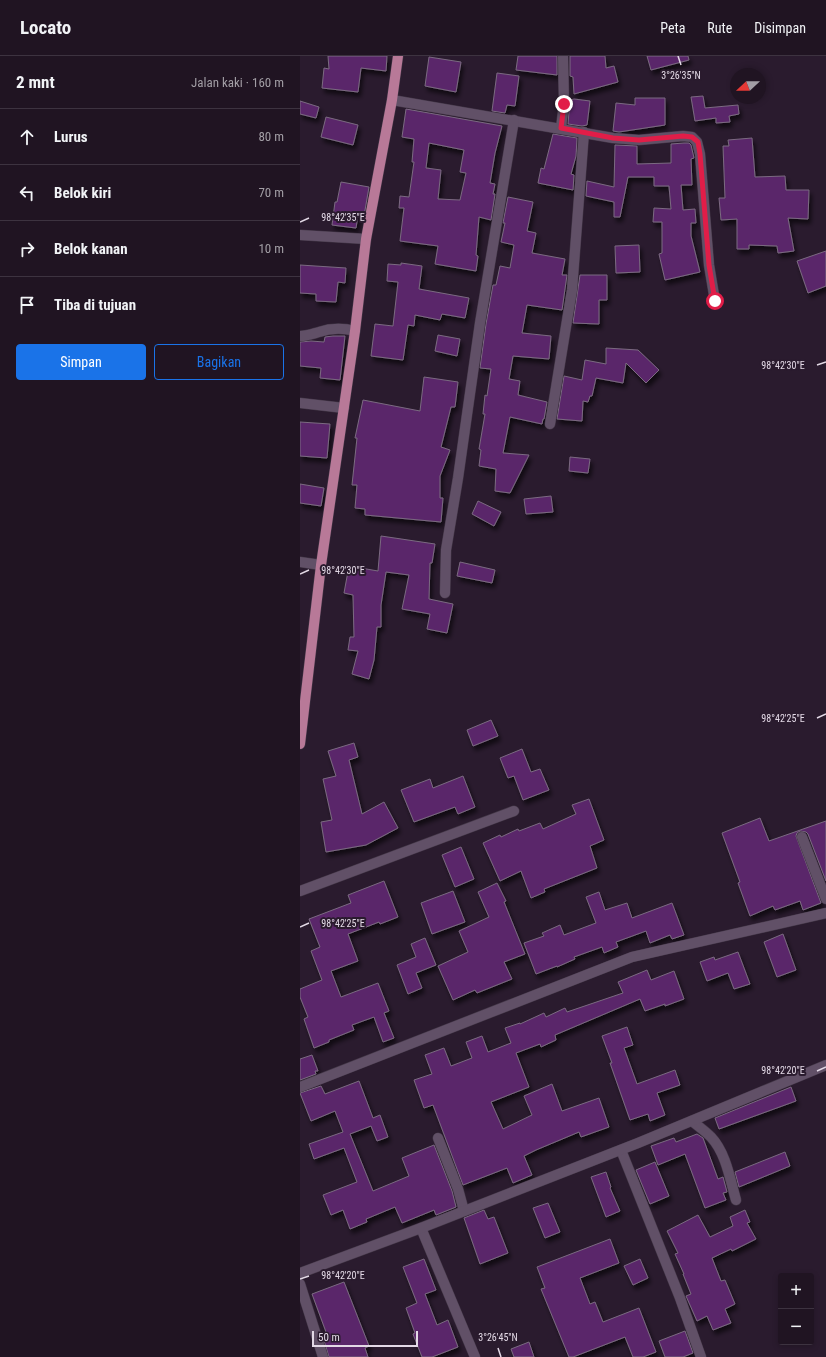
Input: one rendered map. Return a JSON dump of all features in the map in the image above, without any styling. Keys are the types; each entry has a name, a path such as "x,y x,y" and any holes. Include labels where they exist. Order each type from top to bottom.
{"main road":[{"path":"300,744 321,565 355,331 366,239 392,100 398,56"}],"street":[{"path":"561,128 564,104 563,56"},
{"path":"392,100 613,138 639,140 683,136 692,137 698,142 700,154 709,265 715,301"},
{"path":"445,593 446,550 458,478 480,323 514,120"},
{"path":"550,424 572,290 584,132"},
{"path":"300,235 366,239"},
{"path":"300,336 307,336 333,328 355,331"},
{"path":"300,403 344,408"},
{"path":"300,562 321,565"},
{"path":"300,892 514,811"},
{"path":"802,837 826,899"},
{"path":"300,1087 632,958 826,913"},
{"path":"300,1273 464,1212 621,1150 826,1065"},
{"path":"692,1121 712,1138 719,1149 728,1170 736,1200"},
{"path":"438,1138 458,1189 464,1212"},
{"path":"621,1150 680,1298 701,1357"},
{"path":"421,1228 475,1357"},
{"path":"300,1284 322,1357"}],"building":[{"path":"328,56 387,56 386,71 361,68 358,92 322,88 324,68 329,69"},
{"path":"518,56 557,56 557,75 516,70"},
{"path":"570,56 605,56 606,68 614,66 618,82 574,94 573,77 570,76"},
{"path":"647,56 688,56 689,60 651,70"},
{"path":"429,57 461,62 456,92 425,86"},
{"path":"497,73 519,76 515,106 507,105 505,113 492,111"},
{"path":"703,96 705,108 738,105 739,114 729,116 730,122 716,123 716,118 695,121 691,97"},
{"path":"635,98 665,98 665,125 619,132 613,131 616,103 635,105"},
{"path":"570,100 590,101 587,125 582,126 568,124"},
{"path":"300,101 319,107 316,118 300,114"},
{"path":"406,109 502,126 495,153 490,183 495,184 491,220 479,217 476,271 435,264 438,246 400,241 404,208 399,208 400,196 409,197 414,162 412,162 414,139 402,137","holes":["429,143 464,150 460,172 466,173 460,200 438,199 441,170 426,168"]},
{"path":"326,117 358,125 353,145 321,137"},
{"path":"553,134 577,138 576,156 571,174 574,175 573,190 538,183 541,168 544,169"},
{"path":"752,138 755,177 785,176 786,190 809,190 808,219 788,218 794,251 778,253 777,246 749,245 749,249 737,249 737,219 721,220 719,198 725,198 723,146 729,146 728,140"},
{"path":"689,143 691,145 694,158 691,159 692,185 681,185 683,210 695,209 696,223 691,223 691,236 700,272 665,280 659,254 662,253 662,222 653,222 654,208 671,209 669,186 654,186 654,177 628,177 620,217 614,217 614,202 586,196 587,181 614,187 615,145 637,146 637,164 671,163 671,144"},
{"path":"341,182 369,187 364,216 358,215 356,228 332,225 335,202 337,202"},
{"path":"508,197 533,202 527,231 536,233 532,253 565,259 562,275 567,275 562,310 527,305 522,333 551,336 549,359 513,356 509,379 520,381 518,395 547,402 542,424 510,417 503,453 529,455 510,493 495,491 496,469 479,466 481,450 479,449 485,414 483,414 485,395 487,396 491,369 480,368 486,324 493,285 496,285 500,266 510,268 514,245 501,242"},
{"path":"639,245 640,272 616,273 615,246"},
{"path":"826,251 826,286 808,293 797,261"},
{"path":"401,263 422,266 419,289 469,298 465,318 442,314 440,320 415,315 414,326 408,325 403,360 371,356 375,324 393,326 398,282 387,281 388,264 401,265"},
{"path":"300,265 346,268 345,283 338,282 336,302 316,301 316,294 300,293"},
{"path":"580,275 607,275 607,300 599,300 599,324 573,323"},
{"path":"438,335 460,339 457,356 435,351"},
{"path":"345,336 340,380 320,378 321,368 300,366 300,342 324,342 325,337"},
{"path":"606,348 638,350 659,370 646,383 626,363 623,383 596,378 592,396 590,396 588,402 583,401 582,421 557,419 564,376 582,380 585,360 606,364"},
{"path":"424,377 458,382 455,407 451,407 441,447 450,450 440,476 440,498 443,498 441,522 365,515 365,509 355,508 357,485 352,485 357,438 355,438 363,400 420,411"},
{"path":"300,422 330,424 327,458 300,456"},
{"path":"570,457 590,459 588,473 569,471"},
{"path":"300,484 324,488 321,506 300,503"},
{"path":"551,496 553,512 526,514 524,499"},
{"path":"478,501 501,512 494,526 472,514"},
{"path":"381,536 435,544 432,563 430,563 429,599 453,604 447,633 427,629 430,614 402,609 409,575 386,572 381,605 381,627 377,627 374,660 369,679 352,674 358,651 348,650 350,637 354,637 353,595 344,593 349,566 378,571"},
{"path":"460,562 495,570 492,583 457,576"},
{"path":"491,720 498,736 473,746 467,730"},
{"path":"354,743 358,757 349,760 362,814 384,802 398,828 366,845 326,852 321,822 332,820 323,779 336,776 328,751"},
{"path":"522,749 531,772 540,769 549,790 523,800 514,776 508,778 500,758"},
{"path":"463,776 475,807 458,814 455,807 414,822 401,790 430,779 433,788"},
{"path":"589,799 604,840 590,846 597,868 544,889 545,892 531,898 521,871 500,881 483,843 500,835 501,837 518,829 519,831 540,823 543,829 576,814 572,805"},
{"path":"760,818 769,841 826,821 826,881 808,834 800,831 796,836 821,903 803,910 800,901 775,910 773,906 750,916 738,883 740,882 722,833"},
{"path":"461,847 474,879 455,887 442,855"},
{"path":"384,881 398,917 380,924 379,922 348,934 358,961 331,971 341,997 378,983 389,1011 384,1013 394,1038 383,1042 374,1017 352,1025 354,1030 314,1048 304,1019 308,1017 300,997 300,989 322,980 311,951 320,947 309,919 351,903 348,895"},
{"path":"497,883 506,901 504,902 525,954 504,962 512,979 477,993 475,990 453,1000 438,966 468,952 459,931 489,917 478,892"},
{"path":"453,891 465,922 432,934 421,903"},
{"path":"599,892 605,910 627,903 632,918 672,903 684,935 672,939 670,935 650,943 646,931 616,942 618,947 604,953 602,947 574,957 575,959 557,967 536,974 524,943 544,936 542,933 560,925 564,935 596,923 586,897"},
{"path":"783,934 796,970 777,977 764,942"},
{"path":"425,938 436,965 416,973 422,988 408,994 397,965 416,957 411,944"},
{"path":"738,952 750,984 734,989 728,973 707,981 700,962 714,957 715,960"},
{"path":"647,970 651,980 674,971 684,999 645,1011 640,999 555,1035 556,1040 541,1047 540,1044 516,1053 529,1087 491,1102 503,1129 532,1115 524,1096 552,1084 562,1111 599,1098 609,1127 581,1137 579,1132 524,1156 532,1175 513,1183 507,1168 463,1185 433,1105 424,1108 414,1080 432,1074 425,1055 444,1048 451,1066 472,1058 466,1042 482,1036 488,1052 511,1043 505,1028 520,1024 544,1013 546,1017 565,1008 567,1012 623,993 618,982"},
{"path":"627,1027 633,1045 624,1048 637,1084 675,1070 680,1085 657,1093 665,1115 650,1121 648,1114 630,1120 602,1036"},
{"path":"312,1055 318,1071 315,1071 316,1074 300,1080 300,1059"},
{"path":"359,1081 373,1118 380,1115 388,1137 377,1141 371,1126 350,1134 373,1191 409,1176 402,1158 434,1145 452,1191 456,1207 436,1215 434,1210 402,1223 395,1207 366,1219 367,1222 350,1229 343,1210 331,1215 323,1195 357,1182 344,1148 314,1159 309,1144 343,1132 335,1111 311,1121 300,1093 321,1086 325,1094"},
{"path":"791,1087 796,1101 719,1129 715,1118"},
{"path":"697,1134 703,1138 718,1179 723,1177 727,1192 723,1193 726,1200 705,1208 685,1154 658,1165 651,1146 674,1138 676,1142"},
{"path":"785,1152 790,1166 739,1187 735,1172"},
{"path":"655,1162 669,1196 650,1204 636,1170"},
{"path":"606,1172 611,1187 610,1188 620,1211 606,1217 591,1177"},
{"path":"548,1203 560,1232 545,1238 533,1208"},
{"path":"484,1210 488,1219 494,1217 508,1253 480,1264 464,1218"},
{"path":"745,1210 750,1222 747,1223 756,1239 732,1251 731,1249 712,1258 721,1281 725,1280 735,1304 725,1309 731,1323 713,1330 707,1316 697,1321 686,1296 691,1294 675,1254 678,1253 667,1231 698,1215 710,1237 733,1226 730,1217"},
{"path":"610,1239 619,1263 580,1278 590,1304 595,1302 603,1322 639,1308 656,1352 643,1357 633,1357 625,1337 573,1357 569,1357 541,1289 545,1288 537,1267"},
{"path":"424,1259 436,1290 425,1294 437,1325 448,1320 458,1347 432,1357 422,1357 413,1334 415,1333 406,1308 417,1303 403,1267"},
{"path":"640,1259 648,1278 633,1285 624,1266"},
{"path":"344,1282 369,1346 365,1348 368,1357 329,1357 322,1334 326,1332 312,1294"},
{"path":"685,1331 693,1353 683,1357 665,1357 659,1341"},
{"path":"529,1342 534,1357 514,1357 511,1349"}],"route":[{"path":"564,104 561,128 613,138 639,140 683,136 692,137 698,142 709,265 715,301"}]}
